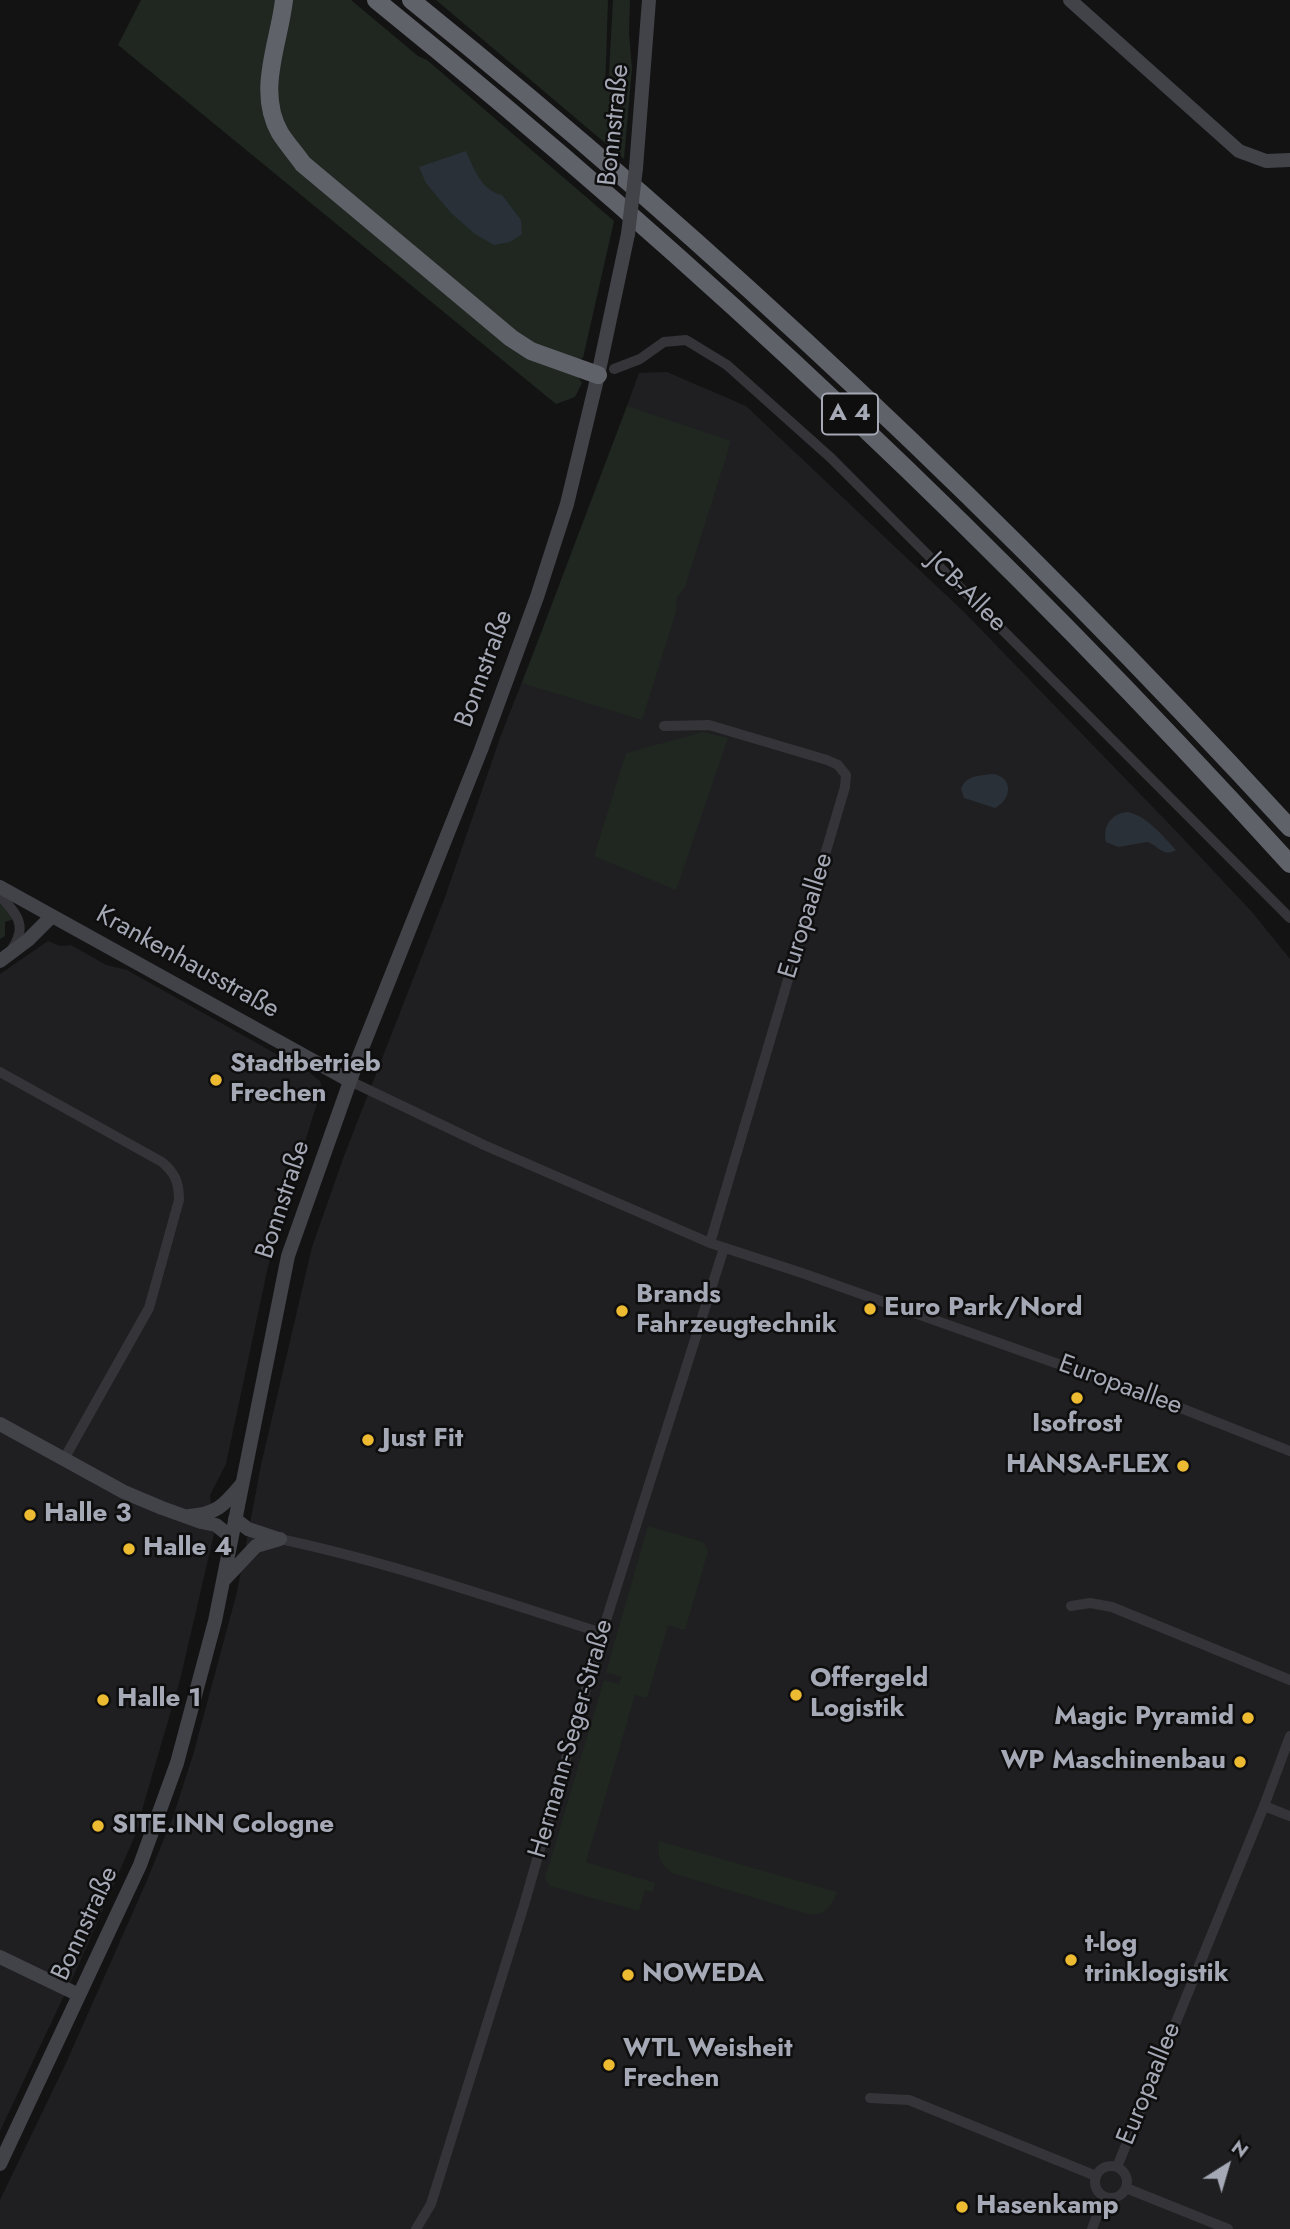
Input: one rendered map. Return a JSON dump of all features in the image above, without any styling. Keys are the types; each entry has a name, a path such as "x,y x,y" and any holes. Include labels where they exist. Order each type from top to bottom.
{"highway":[{"path":"284,0 269,75 269,99 279,132 303,164 511,338 531,351 606,372"},
{"name":"A 4","path":"376,0 580,171 823,388 959,519 1096,657 1290,863"},
{"name":"A 4","path":"411,0 617,172 833,367 969,496 1104,632 1290,828"}],"main road":[{"name":"Bonnstraße","path":"0,2164 140,1865 177,1763 206,1663 288,1256 350,1081 476,762 537,597 606,372 636,168 649,0"},
{"path":"1070,0 1239,151 1266,161 1290,160"},
{"name":"Krankenhausstraße","path":"0,887 350,1081"},
{"path":"4,958 28,940 52,916"},
{"path":"0,1424 124,1492 162,1508 221,1527 231,1537"},
{"path":"188,1516 205,1515 217,1510 242,1483"},
{"path":"235,1519 248,1529 279,1539"},
{"path":"223,1581 256,1546 279,1539"},
{"path":"0,1957 79,1995"}],"street":[{"name":"JCB-Allee","path":"606,372 640,359 664,342 687,340 727,365 841,467 1290,918"},
{"name":"Europaallee","path":"664,726 709,725 827,760 838,765 846,775 845,786 710,1242"},
{"path":"0,896 16,913 19,923 18,940 4,958"},
{"path":"0,1072 162,1162 173,1172 179,1186 179,1200 149,1308 64,1459"},
{"name":"Europaallee","path":"350,1081 484,1145 724,1248 802,1273 1168,1403 1290,1451"},
{"name":"Hermann-Seger-Straße","path":"416,2229 431,2204 524,1905 602,1633 724,1248"},
{"path":"279,1539 418,1575 602,1633"},
{"path":"1071,1606 1090,1604 1112,1607 1290,1680"},
{"name":"Europaallee","path":"1117,2167 1290,1736"},
{"path":"1264,1806 1290,1816"},
{"path":"870,2098 909,2100 1096,2176 1096,2189 1104,2197 1117,2197 1126,2188 1228,2229"},
{"name":"Europaallee","path":"1096,2176 1105,2167 1117,2167 1125,2175 1126,2188"},
{"path":"1092,2229 1104,2197"}],"shaded area":[{"path":"141,0 279,0 269,123 507,342 578,377 582,383 575,397 556,404 118,45"},
{"path":"290,0 351,0 418,56 427,60 614,221 583,358 575,360 528,341 313,166 284,129 274,89"},
{"path":"436,0 608,0 605,90 608,91 613,0 630,0 632,68 624,159"},
{"path":"466,151 483,184 502,195 521,220 522,234 510,242 494,245 475,234 451,213 426,183 419,167"},
{"path":"667,372 746,406 965,613 1176,831 1252,912 1290,959 1290,2229 0,2229 0,2200 66,2063 145,1885 173,1817 193,1755 237,1592 261,1465 312,1247 344,1156 445,897 501,735 580,535 639,373"},
{"path":"627,406 731,441 685,587 677,597 676,612 642,720 522,683"},
{"path":"703,732 728,738 676,890 594,856 626,753"},
{"path":"992,774 1004,779 1007,784 1007,794 1001,804 995,808 964,798 961,789 966,781"},
{"path":"1128,812 1148,822 1176,850 1164,852 1147,842 1118,847 1106,842 1109,821"},
{"path":"0,900 14,919 5,922 5,936 0,939"},
{"path":"48,941 60,946 71,945 106,965 127,970 310,1073 320,1081 322,1088 280,1220 226,1464 210,1495 214,1534 180,1680 142,1810 144,1815 78,1966 0,2131 0,974"},
{"path":"648,1526 703,1542 708,1551 685,1630 668,1625 647,1698 635,1695 586,1862 655,1883 653,1892 645,1890 639,1911 550,1886 545,1878 604,1680 619,1684 622,1677 606,1672"},
{"path":"659,1841 837,1892 827,1909 819,1914 808,1914 672,1873 660,1859"}],"place":[{"name":"Stadtbetrieb Frechen","path":"216,1080"},
{"name":"Euro Park/Nord","path":"870,1309"},
{"name":"Brands Fahrzeugtechnik","path":"622,1311"},
{"name":"Isofrost","path":"1077,1398"},
{"name":"Just Fit","path":"368,1440"},
{"name":"HANSA-FLEX","path":"1183,1466"},
{"name":"Halle 3","path":"30,1515"},
{"name":"Halle 4","path":"129,1549"},
{"name":"Offergeld Logistik","path":"796,1695"},
{"name":"Halle 1","path":"103,1700"},
{"name":"Magic Pyramid","path":"1248,1718"},
{"name":"WP Maschinenbau","path":"1240,1762"},
{"name":"SITE.INN Cologne","path":"98,1826"},
{"name":"t-log trinklogistik","path":"1071,1960"},
{"name":"NOWEDA","path":"628,1975"},
{"name":"WTL Weisheit Frechen","path":"609,2065"},
{"name":"Hasenkamp","path":"962,2207"}]}
